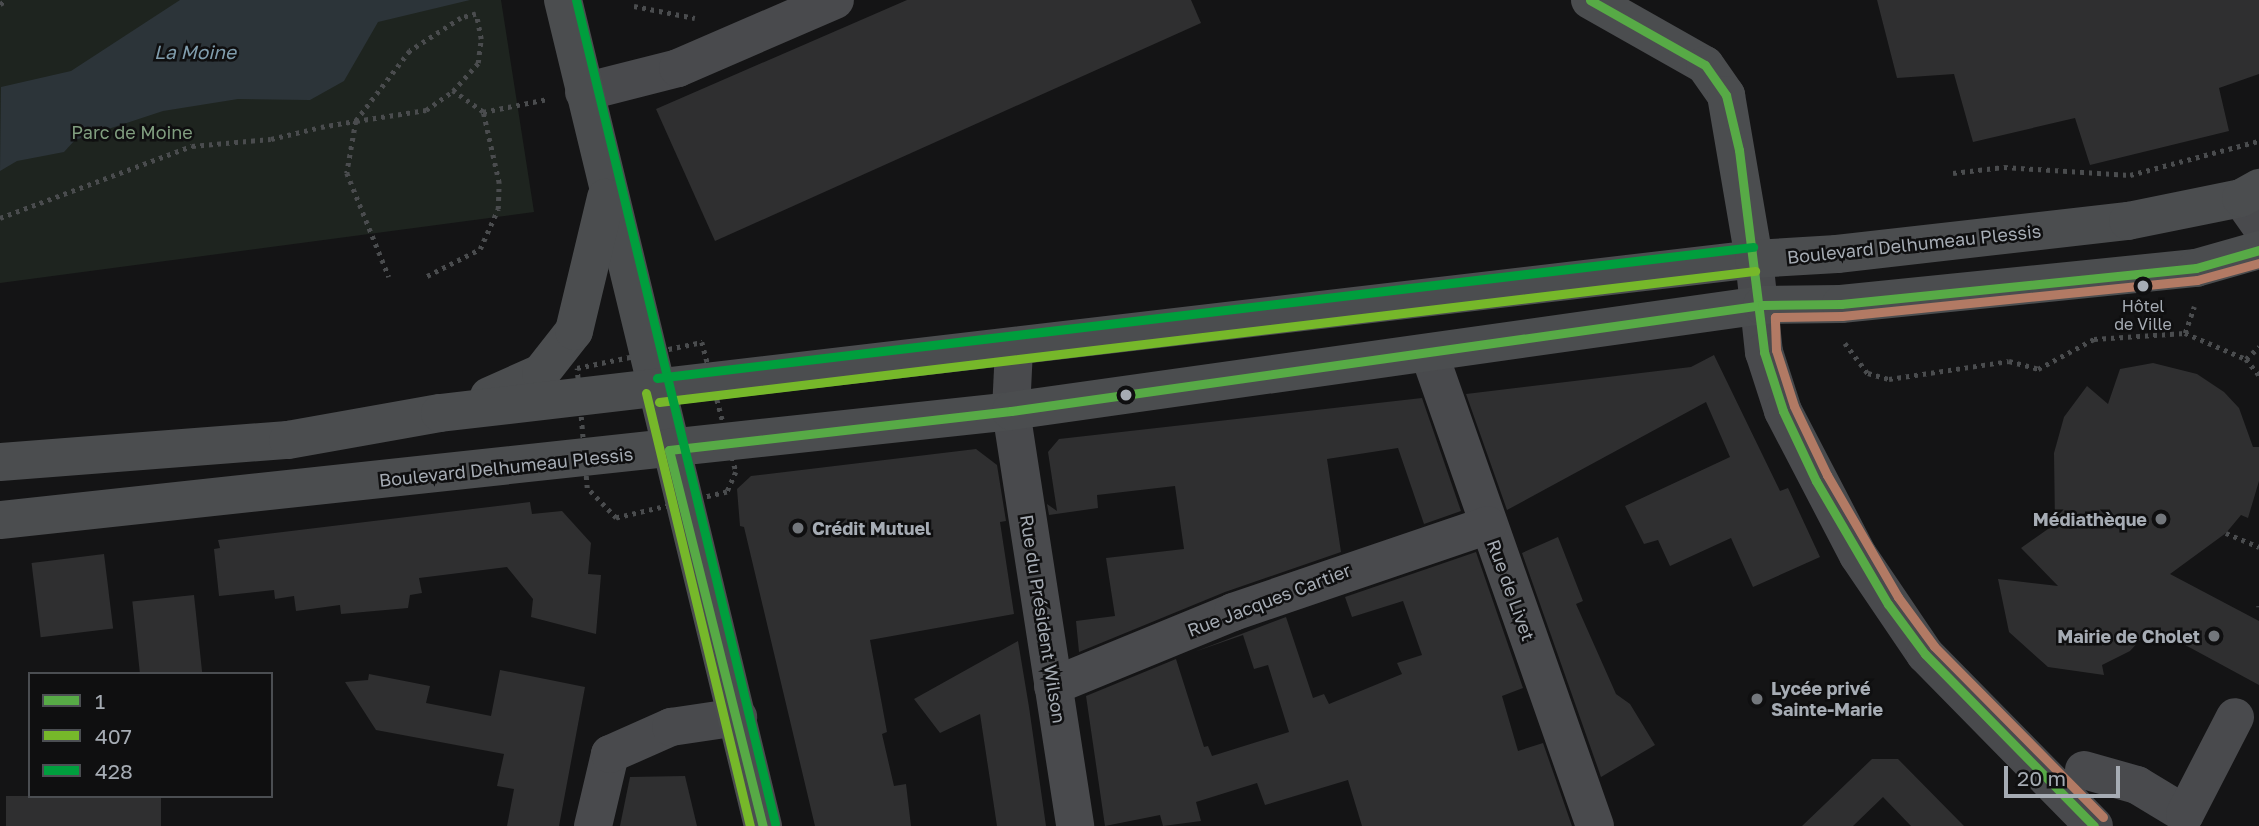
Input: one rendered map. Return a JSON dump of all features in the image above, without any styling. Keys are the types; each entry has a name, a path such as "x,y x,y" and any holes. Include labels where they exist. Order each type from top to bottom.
{"main road":[{"path":"563,0 669,450 764,826"},
{"path":"1590,0 1705,65 1726,95 1754,259"},
{"path":"440,413 515,386 541,373 559,354 574,331 608,189"},
{"name":"Boulevard Delhumeau Plessis","path":"0,462 288,440 440,413 1014,349 1754,259 1837,254 2128,221 2253,203"},
{"name":"Boulevard Delhumeau Plessis","path":"0,520 669,450 1011,411 1762,305 1841,304 2196,268 2259,250"}],"street":[{"path":"584,92 678,68 835,0"},
{"path":"1754,259 1762,305 1764,352 1783,411 1816,481 1876,585 1925,654 2094,826"},
{"name":"Rue du Président Wilson","path":"1014,349 1011,411 1075,826"},
{"name":"Rue de Livet","path":"1429,354 1595,826"},
{"name":"Rue Jacques Cartier","path":"1053,686 1245,607 1488,525"},
{"path":"593,826 610,754 671,727 737,717"},
{"path":"2084,770 2137,785 2185,814 2235,717"}],"path":[{"path":"0,4 7,0"},
{"path":"634,6 697,18 707,14"},
{"path":"0,218 192,146 271,139 356,121 426,110 453,91 478,63 481,39 476,14 461,18 410,51 356,121 348,173 389,277"},
{"path":"428,276 480,249 498,209 499,183 483,112 453,91"},
{"path":"483,112 584,92"},
{"path":"1953,173 2004,167 2130,175 2259,141"},
{"path":"1843,340 1867,373 1889,379 2009,361 2038,369 2094,339 2185,333 2246,359 2259,375"},
{"path":"2246,359 2259,347"},
{"path":"2226,533 2259,547"}],"green space":[{"name":"Parc de Moine","path":"0,0 501,0 534,212 0,283"}],"water":[{"name":"La Moine","path":"180,0 470,0 378,22 344,81 310,100 238,99 163,111 75,140 64,152 17,161 0,171 1,87 71,71"}],"building":[{"path":"907,0 1191,0 1201,23 715,241 656,109"},
{"path":"1877,0 2259,0 2259,74 2219,88 2229,131 2090,165 2075,118 1973,142 1954,74 1897,78"},
{"path":"1714,355 1780,491 1788,488 1820,557 1753,587 1731,538 1670,566 1658,540 1644,544 1625,506 1730,457 1706,402 1507,510 1466,394 1691,367"},
{"name":"Médiathèque","path":"2153,363 2197,374 2224,392 2239,408 2253,447 2259,447 2259,481 2248,518 2241,515 2226,533 2170,574 2259,621 2259,685 2152,627 2130,651 2102,665 2104,675 2048,667 2009,632 1998,579 2058,586 2021,548 2055,524 2054,453 2064,417 2087,386 2108,404 2120,369"},
{"path":"1422,398 1461,511 1424,524 1398,448 1327,459 1341,552 1225,592 1079,652 1076,621 1115,616 1106,558 1184,549 1175,486 1097,495 1098,508 1049,515 1047,504 1057,511 1048,452 1059,439"},
{"path":"976,449 997,465 1006,521 1000,522 1014,614 870,640 887,732 882,734 894,786 906,784 911,826 815,826 744,527 740,526 737,489 751,476"},
{"path":"530,502 532,514 562,511 591,543 588,574 601,575 596,634 531,617 533,599 507,567 419,578 422,593 410,595 408,608 341,614 340,605 296,611 294,596 275,599 274,590 219,596 214,549 220,548 218,540"},
{"path":"1558,537 1583,601 1576,604 1616,694 1630,704 1655,745 1601,777 1522,553"},
{"path":"1476,552 1523,688 1502,696 1518,751 1543,743 1572,826 1362,826 1348,780 1265,805 1257,783 1196,802 1201,821 1163,826 1160,815 1105,826 1086,696 1176,659 1204,747 1208,746 1212,756 1289,732 1268,665 1254,669 1243,635 1194,652 1286,617 1313,698 1324,694 1329,704 1402,674 1397,663 1422,655 1403,601 1352,617 1345,597"},
{"path":"104,554 113,628 41,637 32,563"},
{"path":"194,595 202,672 140,672 132,601"},
{"path":"1018,641 1046,826 997,826 980,714 940,733 914,699"},
{"path":"500,670 585,687 559,826 507,826 514,789 497,786 504,754 376,730 345,682 368,680 369,674 430,686 426,703 491,716"},
{"path":"1872,759 1898,759 1964,826 1911,826 1883,797 1853,826 1802,826"},
{"path":"685,776 697,826 620,826 630,777"},
{"path":"6,796 161,798 161,826 6,826"}],"transit line":[{"name":"428","path":"576,0 775,823"},
{"name":"1","path":"1590,0 1705,65 1726,95 1739,150 1764,352 1783,411 1816,481 1888,604 1925,654 2094,826"},
{"name":"428","path":"657,378 1753,247"},
{"name":"1","path":"669,450 1011,411 1762,305 1841,304 2196,268 2259,250"},
{"path":"2103,817 1934,646 1898,597 1827,475 1794,406 1776,350 1775,317 1842,316 2197,280 2259,263"},
{"name":"407","path":"659,402 1755,271"},
{"name":"407","path":"646,393 750,826"},
{"name":"1","path":"669,450 763,826"}],"place":[{"name":"Hôtel de Ville","path":"2143,286"},
{"name":"Médiathèque","path":"2161,519"},
{"name":"Crédit Mutuel","path":"798,528"},
{"name":"Mairie de Cholet","path":"2214,636"},
{"name":"Lycée privé Sainte-Marie","path":"1757,699"}]}
